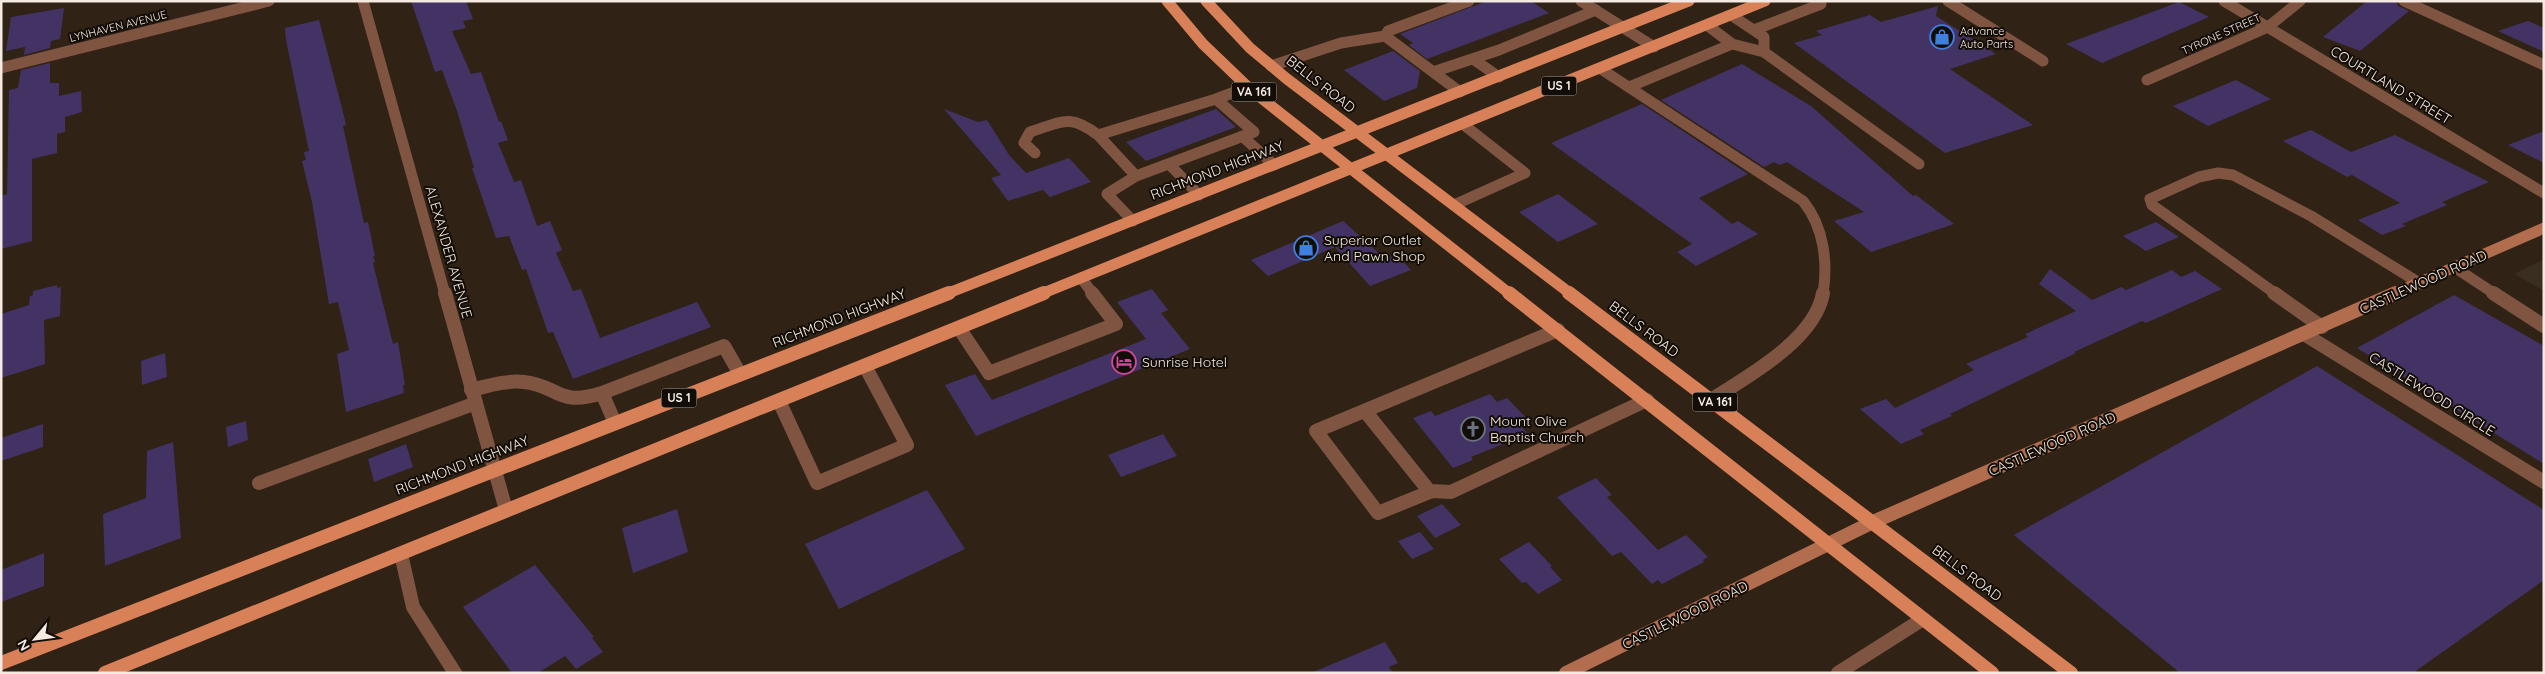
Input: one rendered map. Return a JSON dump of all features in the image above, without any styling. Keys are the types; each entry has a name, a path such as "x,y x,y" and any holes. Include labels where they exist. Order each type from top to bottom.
{"main road":[{"name":"VA 161","path":"1167,1 1203,44 1248,87 1992,673"},
{"name":"BELLS ROAD","path":"1206,1 1240,38 1271,66 2071,673"},
{"name":"RICHMOND HIGHWAY","path":"1,663 1358,133 1689,1"},
{"name":"US 1","path":"105,673 1388,156 1765,1"}],"street":[{"name":"LYNHAVEN AVENUE","path":"1,68 269,1"},
{"name":"ALEXANDER AVENUE","path":"363,1 506,510"},
{"path":"1385,36 1388,31 1470,1"},
{"path":"1581,1 1654,47"},
{"path":"1754,30 1820,4 1816,1"},
{"path":"1948,1 2043,61"},
{"name":"COURTLAND STREET","path":"2224,1 2544,193"},
{"name":"TYRONE STREET","path":"2147,80 2268,27 2300,1"},
{"path":"2404,1 2544,65"},
{"path":"1433,72 1473,59 1596,10"},
{"path":"1731,15 1764,37 1764,52"},
{"path":"1707,25 1732,44 1764,52 1918,164"},
{"path":"1271,66 1344,40 1364,36 1385,36 1460,92"},
{"path":"1629,87 1732,44"},
{"path":"1473,59 1499,77"},
{"path":"1601,69 1803,201 1817,216 1822,234 1824,284 1819,308 1798,335 1767,362 1711,400"},
{"path":"1098,135 1248,87"},
{"path":"1133,220 1107,194 1136,176 1254,132 1216,98"},
{"path":"1035,153 1024,143 1030,132 1043,126 1065,121 1082,123 1098,135 1136,176"},
{"path":"1454,205 1525,173 1464,124"},
{"path":"1242,136 1274,165"},
{"path":"1169,164 1199,195"},
{"path":"2322,326 2152,205 2150,199 2199,177 2218,173 2233,175 2311,216 2420,284"},
{"name":"CASTLEWOOD ROAD","path":"1566,673 1873,522 2420,284 2544,228"},
{"path":"2454,267 2544,326"},
{"path":"959,328 989,373 1116,324 1082,279"},
{"path":"1558,330 1316,431 1378,513 1430,492 1451,492 1647,400"},
{"name":"CASTLEWOOD CIRCLE","path":"2304,334 2544,482"},
{"path":"471,390 524,381 542,385 567,398 602,393 724,346 740,374"},
{"path":"779,401 817,483 907,445 865,366"},
{"path":"602,393 614,423"},
{"path":"259,483 476,403"},
{"path":"1365,411 1430,492"},
{"path":"401,554 414,607 455,673"},
{"path":"1838,673 1923,619"}],"shaded area":[{"path":"2544,259 2544,291 2514,274"}],"building":[{"path":"411,1 466,1 473,19 463,21 466,28 452,31 471,74 481,72 499,122 501,121 508,140 498,143 514,182 521,180 537,226 550,221 562,250 556,253 573,291 581,289 600,338 697,302 711,327 573,379 553,332 548,333 526,269 522,270 509,236 496,238 472,168 474,168 457,111 442,70 435,72"},
{"path":"1487,1 1531,1 1549,13 1427,59 1409,45 1413,43 1400,34"},
{"path":"2367,1 2397,1 2398,6 2409,11 2360,51 2323,37"},
{"path":"2179,2 2209,17 2102,63 2066,44"},
{"path":"1938,6 1936,16 1996,54 1950,69 2033,125 1945,153 1794,43 1822,35 1816,31 1870,15 1881,22"},
{"path":"64,8 60,39 51,41 50,48 24,55 25,47 6,51 11,17"},
{"path":"319,20 346,125 343,126 364,223 368,222 375,256 373,256 375,262 373,263 393,344 398,342 405,385 403,385 404,393 346,412 337,354 349,350 338,302 329,304 312,202 302,161 306,160 304,152 309,151 285,28"},
{"path":"2528,21 2544,28 2544,52 2498,31"},
{"path":"1393,51 1420,71 1417,88 1384,101 1344,70"},
{"path":"50,63 50,83 59,83 59,96 81,91 82,112 65,117 65,132 57,134 57,153 32,159 32,241 1,249 1,196 7,194 9,90 18,88 21,70"},
{"path":"1742,64 1811,106 1913,196 1916,195 1954,224 1871,252 1834,221 1864,212 1787,162 1780,165 1774,162 1764,167 1661,100"},
{"path":"2236,80 2271,99 2208,126 2173,106"},
{"path":"1642,104 1748,174 1699,198 1732,224 1738,221 1758,234 1696,266 1677,252 1692,244 1551,143"},
{"path":"944,109 978,122 987,120 1009,155 1026,173 1069,158 1091,182 1050,197 1043,190 1008,201 991,178 1001,175"},
{"path":"1216,109 1236,127 1146,161 1126,142"},
{"path":"2311,130 2351,152 2395,135 2489,182 2442,202 2447,205 2402,224 2406,226 2382,235 2358,220 2400,203 2352,175 2347,177 2283,141"},
{"path":"2544,131 2544,163 2508,145"},
{"path":"1558,194 1598,224 1558,242 1519,212"},
{"path":"1343,221 1384,258 1398,256 1411,270 1370,286 1335,247 1268,276 1251,260"},
{"path":"2156,222 2179,237 2146,251 2123,236"},
{"path":"2050,269 2092,300 2121,287 2126,290 2172,270 2181,277 2195,271 2222,289 2146,323 2142,321 2074,352 2076,353 1950,414 1952,416 1920,430 1924,434 1901,444 1860,409 1886,399 1895,408 1974,370 1966,364 2028,337 2025,334 2076,311 2039,284"},
{"path":"57,285 57,288 61,287 60,316 44,320 45,364 1,378 1,314 29,305 30,296 33,295 33,291"},
{"name":"Sunrise Hotel","path":"1152,289 1168,310 1161,313 1190,349 976,436 945,385 975,374 992,400 1146,339 1117,302"},
{"path":"2454,295 2544,346 2544,464 2357,348"},
{"path":"165,353 167,377 142,385 141,361"},
{"path":"2317,366 2544,510 2544,580 2413,673 2180,673 2014,535"},
{"name":"Mount Olive Baptist Church","path":"1490,394 1497,402 1507,398 1529,421 1520,425 1528,434 1471,457 1473,460 1453,468 1413,418 1431,411 1435,416"},
{"path":"246,421 248,440 228,447 226,427"},
{"path":"43,424 43,447 1,461 1,438"},
{"path":"1163,434 1177,456 1121,477 1108,455"},
{"path":"173,442 181,538 105,566 103,514 146,498 147,451"},
{"path":"406,444 413,467 374,482 368,459"},
{"path":"1596,478 1612,495 1607,497 1658,550 1686,535 1708,557 1703,560 1704,562 1662,584 1658,580 1652,584 1621,552 1612,556 1557,497"},
{"path":"927,490 965,549 839,609 805,544"},
{"path":"1442,504 1461,525 1435,538 1417,516"},
{"path":"677,509 688,552 633,573 622,528"},
{"path":"1420,532 1434,549 1412,559 1398,541"},
{"path":"1529,542 1552,566 1550,567 1562,580 1538,594 1526,582 1522,583 1499,559"},
{"path":"44,553 44,586 1,602 1,570"},
{"path":"535,565 594,637 592,638 603,652 576,669 565,656 538,673 512,673 463,607"},
{"path":"1385,642 1398,663 1389,667 1393,673 1311,673"}],"place":[{"name":"Advance Auto Parts","path":"1942,37"},
{"name":"Superior Outlet And Pawn Shop","path":"1306,248"},
{"name":"Sunrise Hotel","path":"1124,362"},
{"name":"Mount Olive Baptist Church","path":"1473,429"}]}
